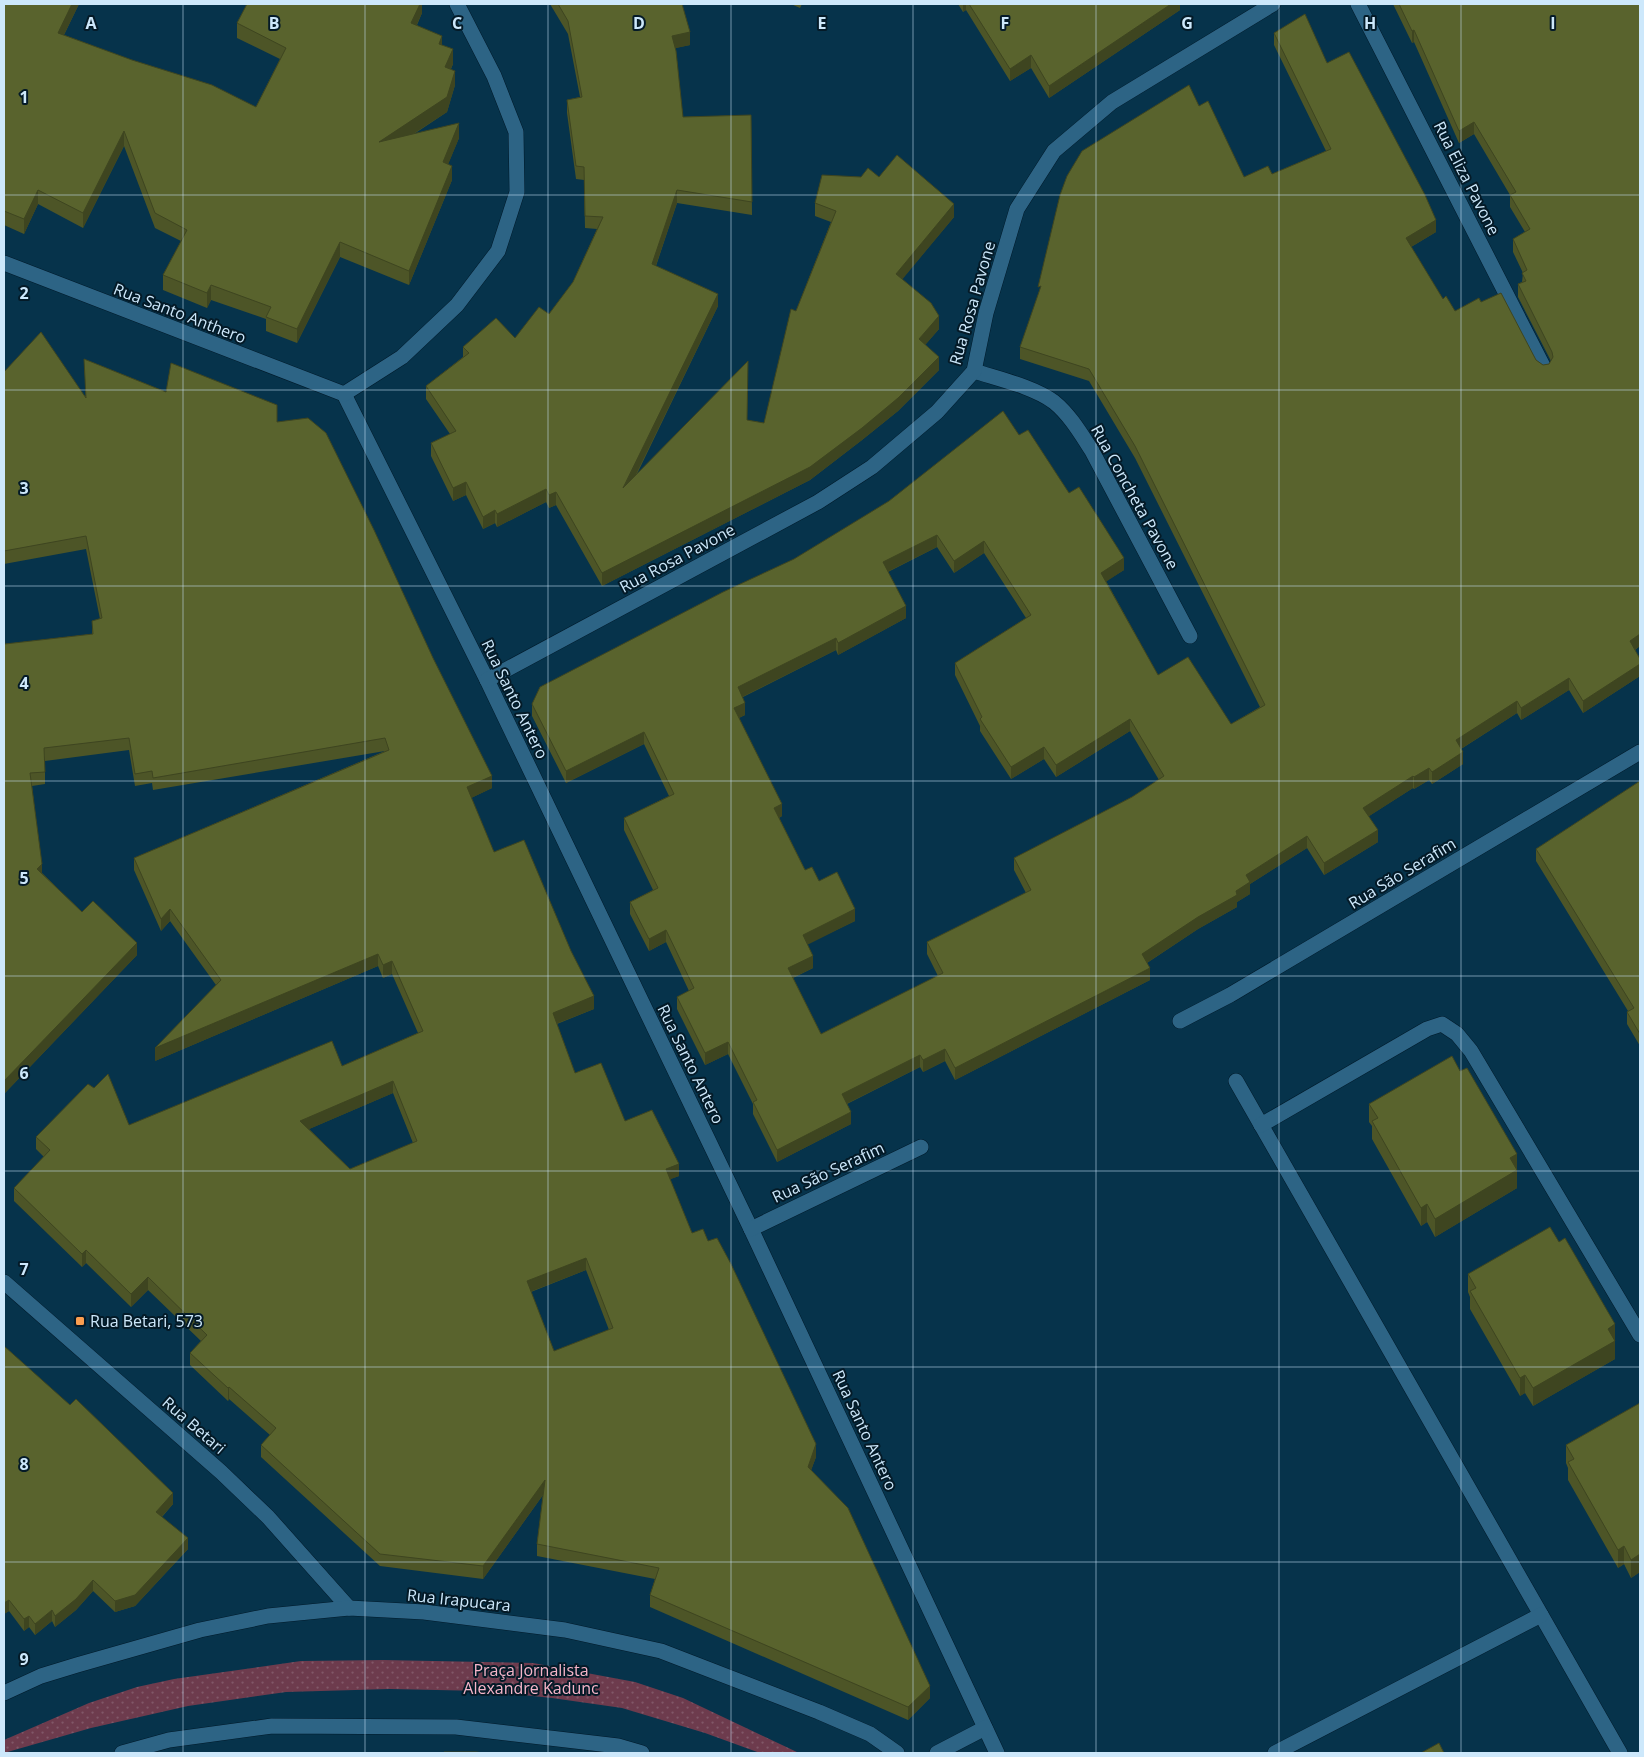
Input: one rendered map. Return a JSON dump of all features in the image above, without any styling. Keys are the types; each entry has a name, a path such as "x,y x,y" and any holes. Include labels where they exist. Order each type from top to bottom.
{"street":[{"path":"344,394 402,357 457,305 498,251 517,192 516,132 494,76 457,4"},
{"name":"Rua Rosa Pavone","path":"487,680 818,502 872,467 937,412 974,371 986,313 1017,209 1054,151 1112,102 1273,4"},
{"name":"Rua Eliza Pavone","path":"1358,4 1544,368"},
{"name":"Rua Santo Anthero","path":"4,264 344,394"},
{"name":"Rua Concheta Pavone","path":"974,371 1023,386 1053,402 1075,424 1092,451 1190,636"},
{"name":"Rua Santo Antero","path":"344,394 487,680 751,1228 997,1753"},
{"name":"Rua São Serafim","path":"1180,1021 1230,994 1640,752"},
{"path":"1261,1125 1427,1029 1442,1024 1457,1034 1471,1051 1640,1335"},
{"path":"1236,1081 1620,1753"},
{"name":"Rua São Serafim","path":"751,1228 921,1147"},
{"name":"Rua Betari","path":"4,1282 268,1517 349,1608"},
{"name":"Rua Irapucara","path":"4,1693 41,1676 200,1630 268,1616 349,1608 424,1612 565,1630 661,1651 819,1712 870,1734 897,1753"},
{"path":"1275,1753 1541,1615"},
{"path":"122,1753 169,1740 272,1726 456,1727 618,1746 642,1753"},
{"path":"937,1753 985,1728"}],"green space":[{"name":"Praça Jornalista Alexandre Kadunc","path":"383,1660 533,1663 635,1682 683,1698 799,1753 760,1753 705,1733 622,1708 483,1691 390,1689 286,1692 188,1706 91,1728 4,1753 4,1740 89,1703 137,1687 174,1679 301,1661"}],"building":[{"path":"4,4 72,4 58,33 132,60 212,85 256,107 286,48 237,23 247,4 420,4 411,23 442,36 439,44 453,49 445,67 455,71 447,97 379,142 459,123 443,162 452,166 409,271 340,242 297,329 266,317 271,307 211,285 207,293 163,275 187,230 155,213 124,131 83,213 38,190 24,219 4,211"},
{"path":"558,4 682,4 690,32 672,36 676,51 683,117 751,115 752,202 677,190 652,264 718,294 623,488 748,361 747,420 764,423 791,309 796,311 836,211 815,203 822,175 861,177 868,168 879,177 897,155 954,204 896,274 931,303 939,316 919,339 939,357 898,398 810,467 602,573 556,492 549,495 546,489 497,514 495,510 483,517 466,482 453,488 431,443 456,431 426,386 469,353 463,347 496,318 515,338 539,307 549,314 573,282 603,217 585,216 584,167 576,166 567,100 582,97 568,21"},
{"path":"969,4 1171,4 1049,86 1031,55 1010,69"},
{"path":"1399,4 1640,4 1640,634 1630,641 1640,659 1640,664 1583,701 1569,678 1521,708 1517,701 1456,740 1463,752 1432,772 1429,768 1413,776 1363,808 1378,830 1324,863 1307,836 1246,875 1250,882 1236,891 1237,895 1198,917 1142,954 1150,968 955,1068 945,1049 923,1060 920,1055 842,1094 851,1112 777,1150 753,1102 757,1100 728,1042 705,1053 677,997 694,988 666,930 649,939 630,902 658,888 624,818 674,794 644,732 566,771 532,704 540,687 723,592 794,559 889,501 1003,411 1019,435 1028,430 1069,493 1079,487 1124,558 1101,573 1158,675 1188,657 1231,724 1265,705 1135,446 1089,369 1020,347 1041,286 1038,287 1060,195 1067,176 1082,151 1189,85 1199,106 1208,101 1244,177 1268,166 1272,174 1331,149 1274,33 1305,14 1327,63 1349,52 1425,195 1436,220 1406,238 1443,299 1446,296 1455,311 1479,298 1481,302 1501,293 1536,360 1543,365 1549,364 1553,357 1552,352 1518,284 1526,281 1522,273 1527,270 1513,239 1530,229 1510,195 1516,192 1474,122 1459,131 1414,30 1412,31","holes":["937,535 954,561 984,541 1031,615 955,663 982,717 980,719 1011,767 1044,747 1056,765 1130,719 1164,776 1132,797 1014,858 1031,890 927,942 943,973 821,1034 788,968 813,956 803,935 855,909 837,872 819,881 812,867 805,870 774,808 782,804 734,708 745,703 738,687 836,638 838,643 906,606 883,562"]},
{"path":"41,332 86,398 84,359 166,392 171,363 277,405 277,422 308,418 326,433 374,530 433,658 492,776 467,787 494,852 524,840 571,951 594,996 553,1013 575,1073 601,1063 625,1121 652,1110 679,1164 666,1169 692,1233 703,1229 708,1241 717,1238 731,1264 816,1444 808,1467 848,1508 930,1686 908,1707 650,1595 659,1568 537,1544 545,1480 483,1566 380,1554 261,1445 276,1428 190,1353 207,1335 148,1277 131,1294 86,1250 82,1254 14,1188 50,1150 36,1137 88,1084 94,1088 108,1074 129,1125 332,1041 342,1066 423,1031 392,961 383,965 378,954 155,1048 221,980 170,909 161,919 134,858 389,750 385,738 153,778 152,771 135,774 129,738 44,748 45,772 30,773 42,864 37,869 82,912 93,901 137,943 4,1081 4,635 5,644 93,634 92,621 102,618 86,536 4,551 4,372","holes":["393,1081 417,1141 350,1169 300,1121","586,1258 613,1328 554,1351 527,1281"]},
{"path":"1640,781 1640,1034 1627,1012 1634,1008 1536,849"},
{"path":"1452,1056 1460,1071 1467,1068 1517,1154 1510,1158 1517,1170 1435,1219 1427,1204 1421,1208 1372,1121 1378,1118 1369,1104"},
{"path":"1550,1227 1559,1242 1565,1238 1615,1324 1608,1329 1615,1341 1533,1388 1525,1375 1520,1378 1470,1291 1476,1288 1468,1274"},
{"path":"4,1346 70,1405 76,1399 173,1493 156,1512 188,1538 135,1595 115,1601 93,1580 76,1599 55,1616 52,1610 35,1624 29,1616 24,1619 9,1600 4,1603"},
{"path":"1640,1403 1640,1554 1631,1560 1624,1546 1618,1550 1568,1462 1574,1459 1566,1445"},
{"path":"1439,1743 1444,1753 1421,1753"},
{"path":"476,1752 483,1753 444,1753"}],"place":[{"name":"Rua Betari, 573","path":"80,1321"}]}
